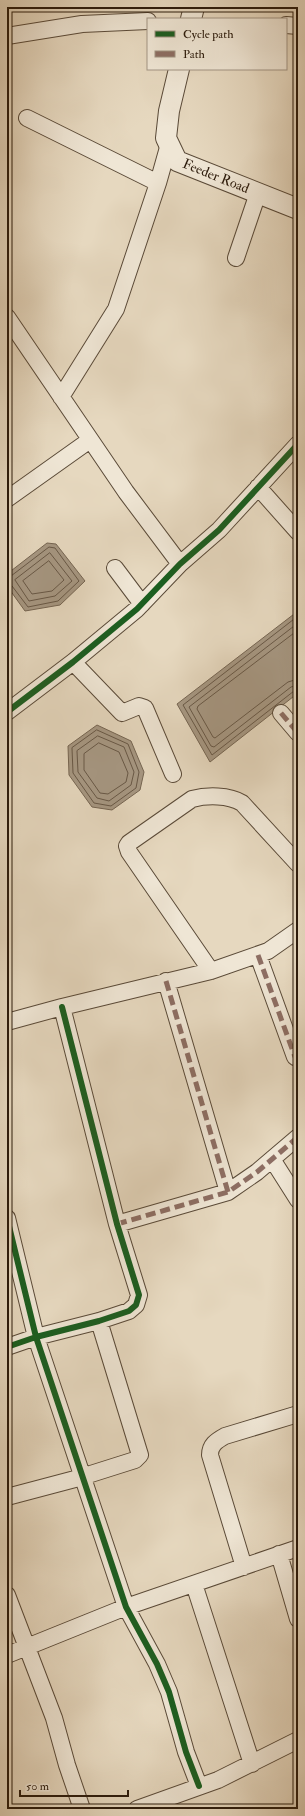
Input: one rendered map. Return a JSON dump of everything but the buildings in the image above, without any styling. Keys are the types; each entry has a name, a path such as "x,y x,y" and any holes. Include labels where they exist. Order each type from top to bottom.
{"street":[{"path":"191,18 194,7"},
{"path":"7,36 82,24 147,21"},
{"path":"287,25 298,26"},
{"name":"Feeder Road","path":"179,70 169,111 166,138 177,161 298,210"},
{"path":"27,118 158,183"},
{"path":"61,397 116,309 158,183 169,144"},
{"path":"236,258 258,193"},
{"path":"7,317 130,498 180,564"},
{"path":"7,499 90,440"},
{"path":"7,712 73,662 142,604 180,564 219,530 298,444"},
{"path":"258,488 298,532"},
{"path":"115,568 142,604"},
{"path":"73,662 122,712 139,706 145,708 173,774"},
{"path":"282,713 298,733"},
{"path":"211,971 129,852 128,844 192,799 203,797 232,799 242,803 298,864"},
{"path":"7,1022 62,1006 211,971 268,951 298,930"},
{"path":"258,955 295,1057"},
{"path":"166,981 228,1192"},
{"path":"7,1347 36,1337 99,1321 129,1311 136,1304 139,1295 117,1224 62,1006"},
{"path":"117,1224 228,1192 272,1159 298,1137"},
{"path":"272,1159 298,1200"},
{"path":"7,1218 36,1337 82,1477 126,1607 157,1664 169,1692 186,1752 199,1786"},
{"path":"7,1497 82,1477 135,1460 140,1455 99,1321"},
{"path":"244,1567 210,1455 212,1446 215,1442 225,1436 298,1414"},
{"path":"7,1655 126,1607 298,1548"},
{"path":"279,1554 298,1619"},
{"path":"194,1584 252,1764"},
{"path":"7,1595 54,1718 67,1765 82,1809"},
{"path":"138,1809 252,1764 298,1740"}],"water":[{"path":"47,543 56,544 85,581 60,605 25,611 7,586 7,574"},
{"path":"298,611 298,693 210,762 177,704"},
{"path":"97,725 131,741 144,772 140,790 112,810 92,807 69,775 68,746"}],"marked path":[{"path":"281,713 298,733"},
{"path":"258,955 295,1057"},
{"path":"166,981 228,1192"},
{"path":"117,1224 228,1192 257,1172 298,1137"}],"cycle path":[{"path":"7,712 73,662 137,609 180,564 219,530 298,444"},
{"path":"7,1347 36,1337 99,1321 129,1311 136,1305 139,1295 117,1224 62,1007"},
{"path":"7,1218 36,1337 126,1607 157,1664 169,1692 186,1752 199,1786"}]}
